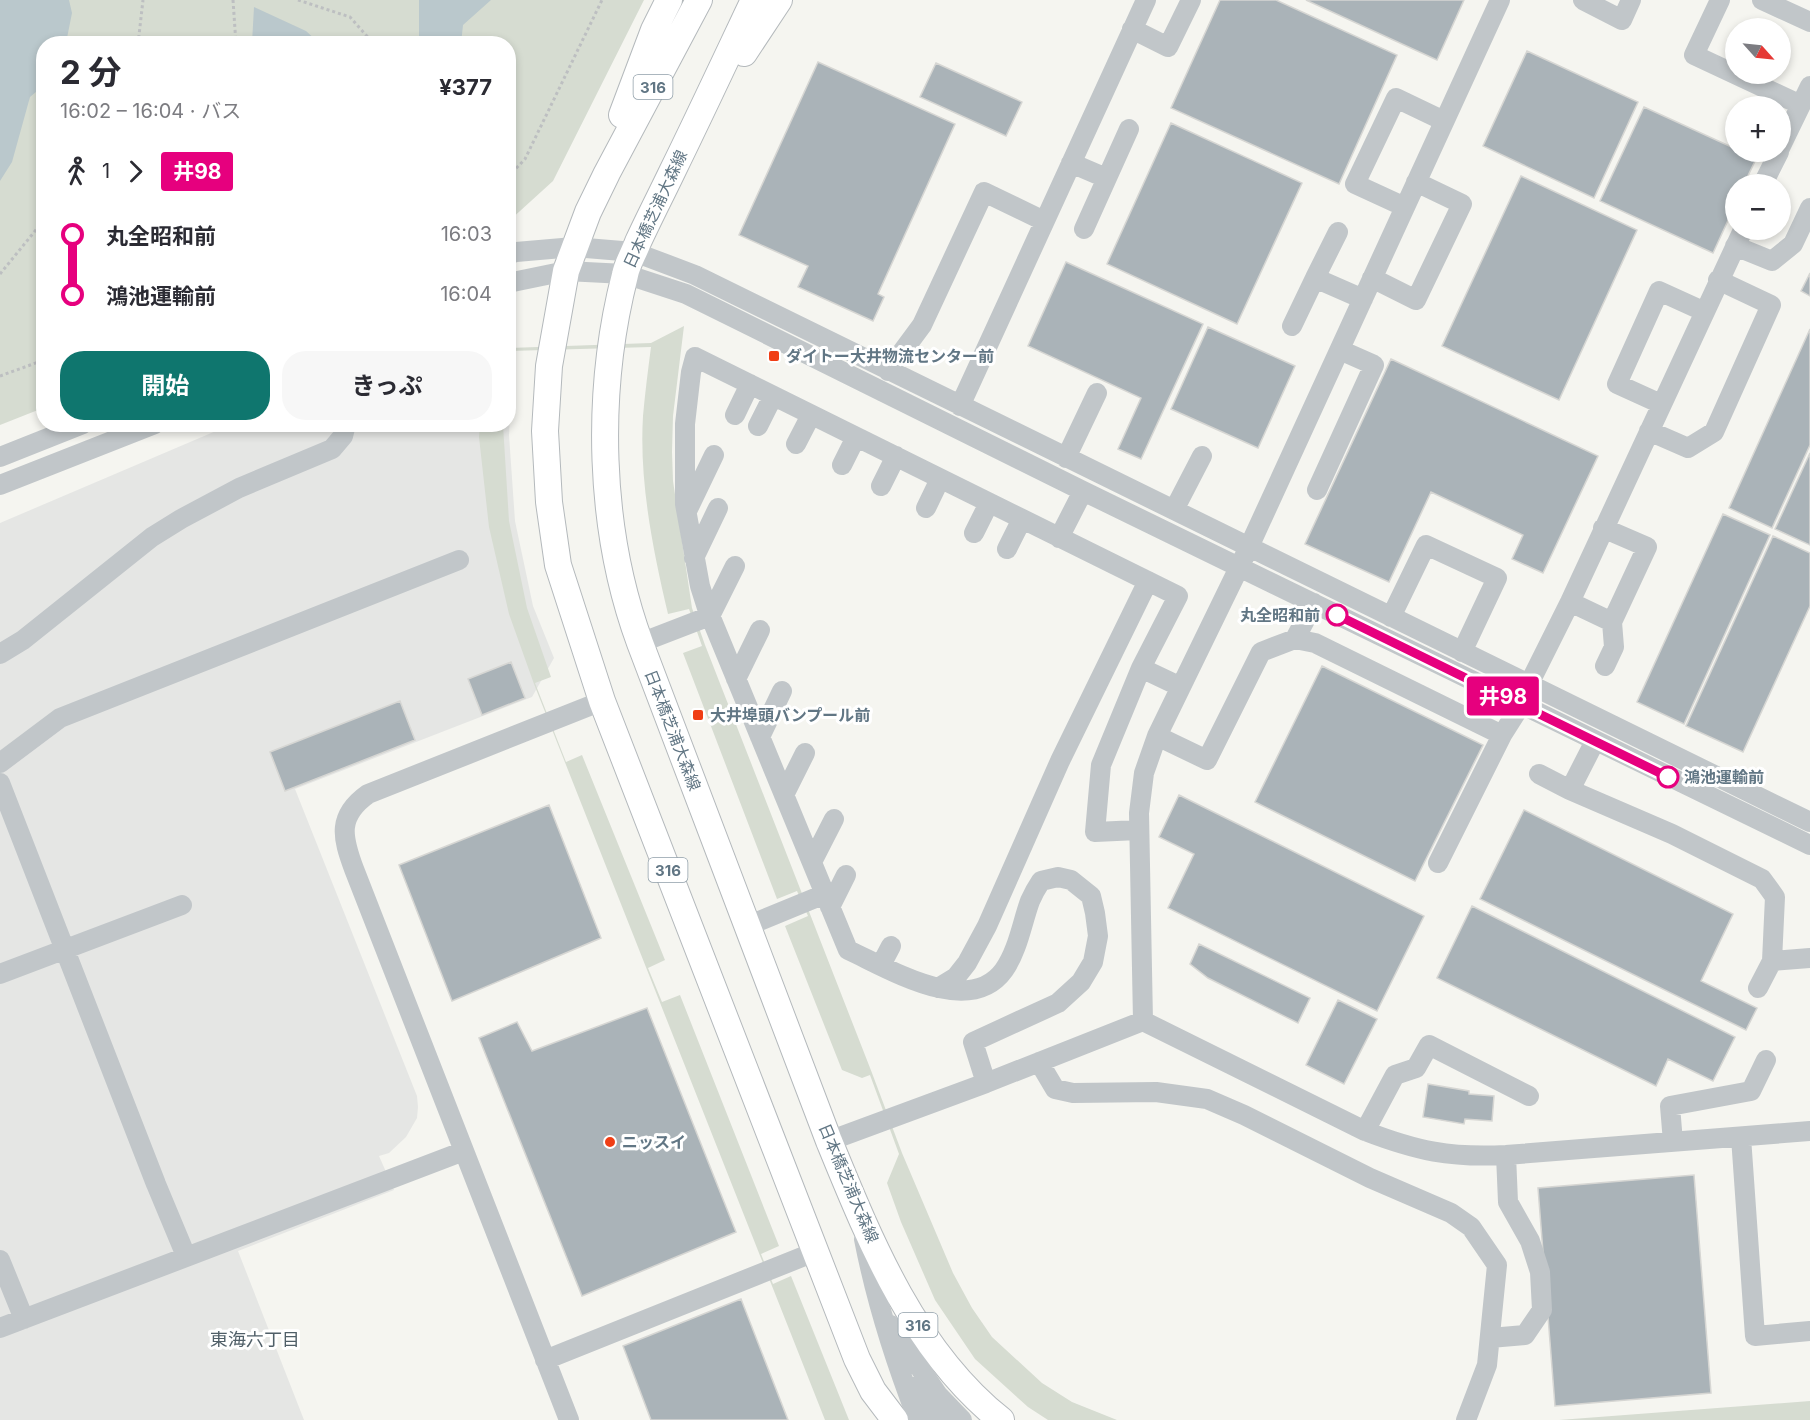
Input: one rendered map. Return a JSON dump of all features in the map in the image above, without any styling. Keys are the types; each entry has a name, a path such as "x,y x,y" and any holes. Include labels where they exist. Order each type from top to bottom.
{"main road":[{"path":"607,173 618,127 654,30 669,0"},
{"name":"316","path":"699,0 607,173 570,259 549,366 545,431 549,502 558,565 602,701 857,1359 873,1391 895,1420"},
{"name":"日本橋芝浦大森線","path":"754,0 629,263 607,380 604,442 607,499 616,555 624,595 640,643 859,1213 891,1279 934,1350 968,1389 1001,1420"},
{"path":"688,139 778,0"}],"street":[{"path":"960,406 1146,0"},
{"path":"1132,29 1168,47 1191,0"},
{"path":"1143,1021 1138,830 1144,773 1157,736 1240,567 1500,0"},
{"path":"1583,0 1622,20 1631,0"},
{"path":"1720,0 1694,55 1801,105"},
{"path":"1762,0 1810,22"},
{"path":"1791,126 1810,86"},
{"path":"1405,207 1355,184 1396,98 1444,121"},
{"path":"1084,228 1129,129"},
{"path":"1071,162 1106,178"},
{"path":"1372,279 1416,300 1462,204 1416,182"},
{"path":"888,371 922,325 984,192 1044,221"},
{"path":"1742,240 1772,261 1793,244 1810,208"},
{"path":"1292,326 1338,232"},
{"path":"1529,684 1570,602 1703,311 1738,240"},
{"path":"516,252 629,263 695,275 1810,822"},
{"path":"516,280 570,259"},
{"path":"629,263 686,294 1083,491 1810,845"},
{"path":"1315,278 1363,299"},
{"path":"1649,430 1688,448 1714,432 1771,305 1719,280"},
{"path":"1661,404 1617,384 1659,291 1703,311"},
{"path":"1317,490 1374,365 1340,350"},
{"path":"986,1083 973,1042 1058,1002 1081,982 1093,962 1098,936 1091,896 1071,880 1058,876 1041,881 1031,899 1004,970 982,989 966,992 938,988 918,982 848,950 710,616 700,586 687,511 685,424 695,357 1178,596 1141,668 1101,765 1095,832 1138,830"},
{"path":"735,415 750,384"},
{"path":"1066,458 1097,393"},
{"path":"758,426 773,396"},
{"path":"796,444 812,415"},
{"path":"0,457 63,432"},
{"path":"0,485 134,432"},
{"path":"0,654 22,640 152,537 239,488 332,449 344,432"},
{"path":"842,465 856,437"},
{"path":"687,511 714,455"},
{"path":"881,486 896,456"},
{"path":"1174,510 1202,456"},
{"path":"926,508 940,478"},
{"path":"1059,537 1083,491"},
{"path":"974,532 989,503"},
{"path":"694,558 718,508"},
{"path":"1007,549 1022,519"},
{"path":"1604,528 1647,547 1612,622 1614,647 1605,666"},
{"path":"1391,617 1426,544 1497,578 1462,652"},
{"path":"0,763 60,718 459,560"},
{"path":"640,643 710,616 735,566"},
{"path":"938,988 956,977 967,963 987,926 1060,761 1148,581"},
{"path":"1570,602 1612,622"},
{"path":"1295,639 1314,603"},
{"path":"736,679 760,630"},
{"path":"1157,736 1207,760 1261,652 1295,639 1315,643 1502,735"},
{"path":"1141,668 1181,687"},
{"path":"760,737 782,691"},
{"path":"569,1420 345,845 344,830 347,815 354,804 368,794 602,701"},
{"path":"1438,863 1502,735 1521,705"},
{"path":"1570,790 1595,741"},
{"path":"784,795 805,753"},
{"path":"1539,774 1570,790 1672,834 1762,879 1775,897 1772,961 1758,988"},
{"path":"0,783 186,1256"},
{"path":"812,862 834,819"},
{"path":"747,926 828,901 846,875"},
{"path":"0,974 182,905"},
{"path":"881,965 891,946"},
{"path":"1772,961 1810,958"},
{"path":"830,1141 1143,1021 1365,1131 1402,1145 1438,1153 1474,1156 1506,1155 1810,1131"},
{"path":"1365,1131 1395,1075 1416,1068 1429,1045 1529,1096"},
{"path":"1673,1142 1670,1106 1751,1091 1766,1060"},
{"path":"1039,1062 1055,1089 1073,1093 1156,1092 1207,1099 1370,1178 1451,1214 1471,1227 1497,1265 1487,1365 1466,1420"},
{"path":"1741,1137 1755,1336 1810,1331"},
{"path":"0,1328 464,1151"},
{"path":"1490,1338 1525,1335 1542,1310 1540,1272 1530,1241 1508,1202 1506,1155"},
{"path":"859,1213 873,1284 896,1363 918,1420"},
{"path":"545,1360 817,1251"},
{"path":"0,1260 24,1319"},
{"path":"881,1310 938,1395 962,1420"},
{"path":"857,1359 878,1420"},
{"path":"896,1363 938,1420"}],"path":[{"path":"139,36 144,0"},
{"path":"233,0 235,36"},
{"path":"298,0 350,16 367,36"},
{"path":"516,169 525,159 602,0"},
{"path":"0,274 36,230"},
{"path":"0,376 36,363"}],"shaded area":[{"path":"0,0 644,0 553,181 516,215 516,36 36,36 36,411 0,425"},
{"path":"0,0 69,0 72,13 67,36 36,36 36,92 30,97 12,162 0,181"},
{"path":"419,0 491,0 463,25 462,36 419,36"},
{"path":"254,7 306,31 311,36 252,36"},
{"path":"684,326 673,416 672,452 673,481 692,608 902,1153 953,1273 972,1308 992,1337 1042,1383 1072,1402 1117,1420 1048,1420 1028,1407 975,1359 935,1300 901,1222 887,1183 899,1154 870,1075 862,1078 842,1070 785,926 808,916 797,891 777,899 683,653 702,646 689,609 668,614 652,541 643,466 643,416 651,347 516,351 516,348 651,343"},
{"path":"214,432 509,432 515,521 533,606 554,658 532,697 295,789 417,1096 418,1107 417,1118 406,1137 389,1153 379,1156 394,1190 238,1251 304,1420 0,1420 0,523"},
{"path":"479,432 503,432 509,521 527,608 551,677 535,683 566,762 582,755 665,960 648,968 662,1002 680,995 779,1246 761,1254 773,1284 791,1276 849,1420 825,1420 534,684 509,614 489,527"},
{"path":"1810,1401 1810,1420 1559,1420"}],"building":[{"path":"1220,0 1276,0 1397,55 1339,184 1171,108"},
{"path":"1306,0 1464,0 1437,60"},
{"path":"1527,51 1638,102 1594,198 1483,146"},
{"path":"818,62 955,124 878,294 884,297 873,321 798,287 808,266 739,235"},
{"path":"936,63 1022,102 1006,136 920,97"},
{"path":"1644,107 1725,144 1725,162 1755,162 1749,174 1725,174 1725,227 1713,253 1600,201"},
{"path":"1171,123 1302,183 1237,324 1107,264"},
{"path":"1521,176 1637,230 1559,400 1442,346"},
{"path":"1066,262 1203,324 1141,459 1118,449 1141,398 1028,346"},
{"path":"1810,273 1810,296 1801,291"},
{"path":"1208,327 1295,366 1258,448 1171,409"},
{"path":"1810,329 1810,445 1772,528 1729,508"},
{"path":"1391,359 1598,456 1543,573 1512,559 1523,535 1431,492 1389,582 1305,544"},
{"path":"1810,453 1810,545 1775,529"},
{"path":"1723,514 1770,535 1684,724 1637,702"},
{"path":"1773,536 1810,553 1810,606 1743,752 1686,726"},
{"path":"511,662 525,698 482,715 468,679"},
{"path":"1322,666 1483,745 1415,881 1255,802"},
{"path":"400,701 415,740 285,791 270,752"},
{"path":"1179,795 1424,916 1377,1011 1168,908 1194,854 1159,837"},
{"path":"549,805 601,938 452,1001 399,865"},
{"path":"1524,810 1733,914 1701,981 1757,1008 1746,1030 1480,899"},
{"path":"1472,906 1735,1037 1713,1081 1668,1059 1656,1086 1437,978"},
{"path":"1199,944 1310,998 1298,1023 1208,978 1190,964"},
{"path":"1338,1000 1377,1019 1344,1084 1306,1065"},
{"name":"ニッスイ","path":"647,1008 736,1232 582,1296 479,1038 517,1022 532,1051"},
{"path":"1428,1084 1469,1091 1469,1094 1494,1096 1492,1121 1465,1119 1464,1124 1423,1117"},
{"path":"1694,1175 1711,1393 1555,1406 1538,1188"},
{"path":"741,1299 788,1420 651,1420 623,1346"}],"bus line":[{"name":"井98","path":"1337,615 1668,777"}],"place":[{"name":"ダイトー大井物流センター前","path":"774,356"},
{"name":"丸全昭和前","path":"1337,615"},
{"name":"大井埠頭バンプール前","path":"698,715"},
{"name":"鴻池運輸前","path":"1668,777"},
{"name":"ニッスイ","path":"610,1142"}],"district":[{"name":"東海六丁目","path":"255,1339"}]}
